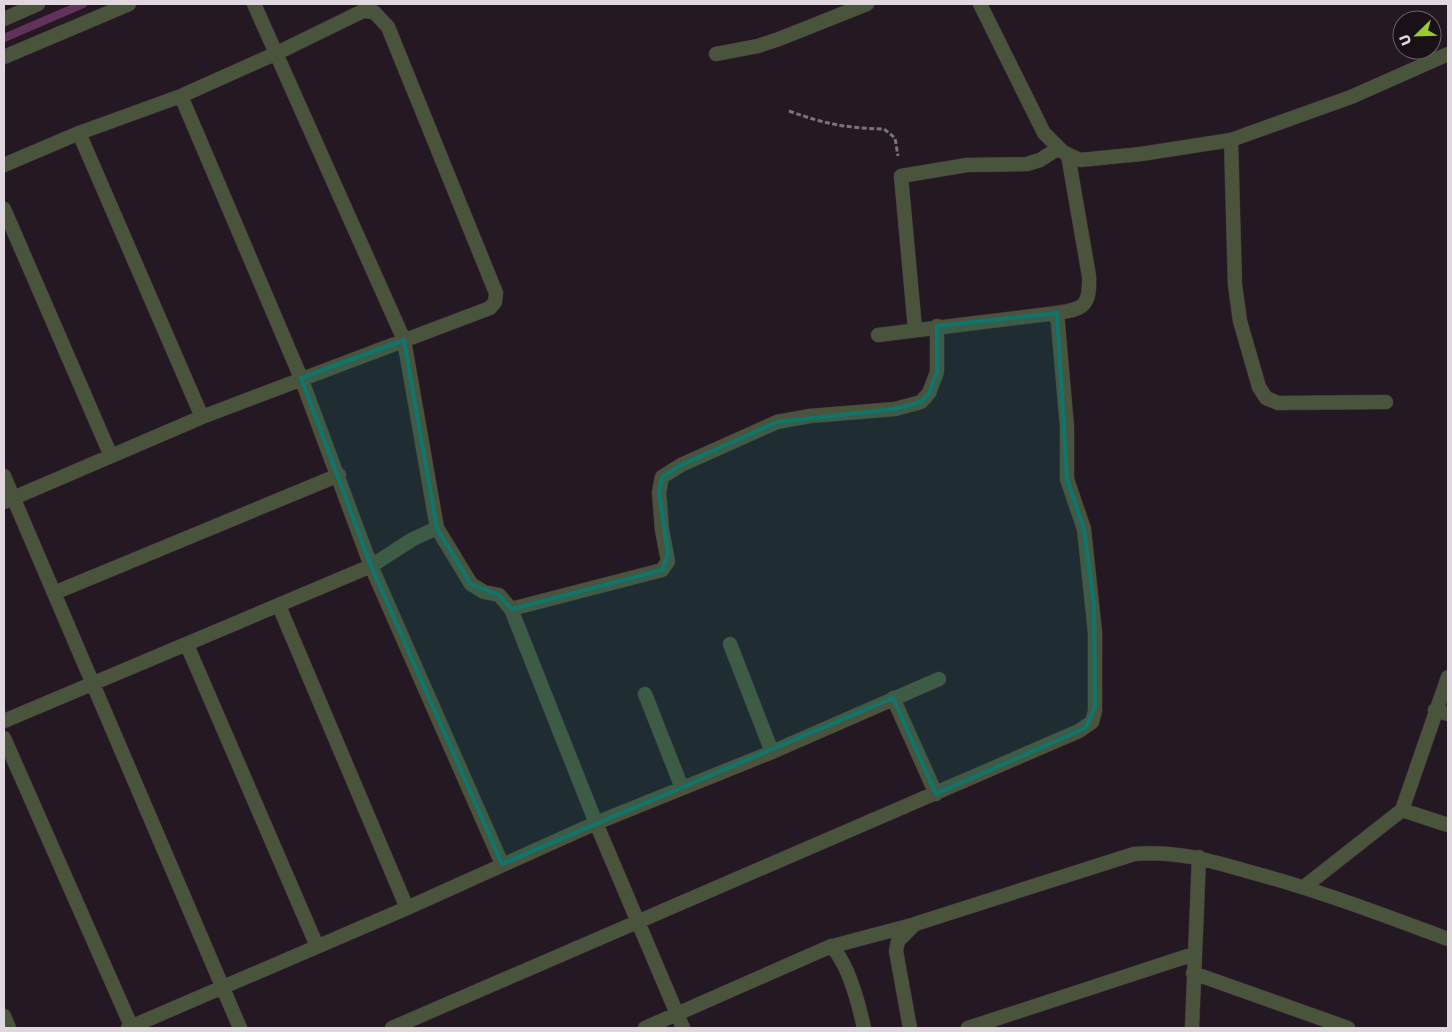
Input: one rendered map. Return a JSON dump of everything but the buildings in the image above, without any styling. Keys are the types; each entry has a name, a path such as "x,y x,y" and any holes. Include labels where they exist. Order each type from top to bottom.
{"street":[{"path":"4,19 38,4"},
{"path":"4,57 129,4"},
{"path":"254,4 404,340 437,528 471,584 484,592 499,595 511,609 596,822 683,1028"},
{"path":"716,54 779,39 867,4"},
{"path":"980,4 1044,132 1063,151 1080,160 1141,154 1231,140 1351,98 1448,54"},
{"path":"4,165 79,133 181,96 276,54 368,10 378,14 388,27 496,293 495,302 490,308 300,378 202,417 8,500"},
{"path":"181,96 300,378 339,475 371,566 502,864"},
{"path":"79,133 202,417"},
{"path":"1231,140 1235,286 1244,338 1259,387 1266,398 1278,403 1386,402"},
{"path":"915,329 901,176 962,166 1027,164 1063,151"},
{"path":"878,335 937,326 1057,313 1083,306 1090,290 1089,276 1063,151"},
{"path":"4,209 111,456"},
{"path":"392,1028 936,794 1086,728 1092,722 1095,710 1096,655 1094,605 1084,529 1067,478 1067,427 1060,375 1057,313"},
{"path":"511,609 662,570 668,561 668,554 662,530 659,492 662,477 681,465 777,422 810,416 895,409 921,402 930,393 937,372 937,326"},
{"path":"54,593 339,475"},
{"path":"4,476 8,500 54,593 240,1028"},
{"path":"4,721 371,566 413,539 437,528"},
{"path":"279,606 407,908"},
{"path":"730,644 772,752"},
{"path":"187,645 317,946"},
{"path":"1304,887 1402,810 1442,712 1448,677"},
{"path":"4,738 130,1028 407,908 596,822 772,752 939,679"},
{"path":"645,694 682,788"},
{"path":"893,698 936,794"},
{"path":"1402,810 1448,825"},
{"path":"645,1028 831,946 916,924 1134,854 1160,853 1199,857 1304,887 1448,939"},
{"path":"1192,1028 1199,857"},
{"path":"910,1028 896,951 898,941 916,924"},
{"path":"831,946 840,956 864,1028"},
{"path":"968,1028 1194,954"},
{"path":"1193,973 1348,1028"},
{"path":"4,1016 9,1028"}],"path":[{"path":"789,111 828,125 884,129 895,138 901,176"}],"highlighted area":[{"path":"1057,313 1067,479 1084,529 1094,605 1095,707 1086,728 936,794 893,698 502,864 371,566 301,378 404,340 437,528 471,584 499,595 512,609 662,570 668,554 659,492 662,477 681,465 777,422 895,409 921,402 929,393 937,372 937,326"}],"waterway":[{"path":"4,38 83,4"}]}
